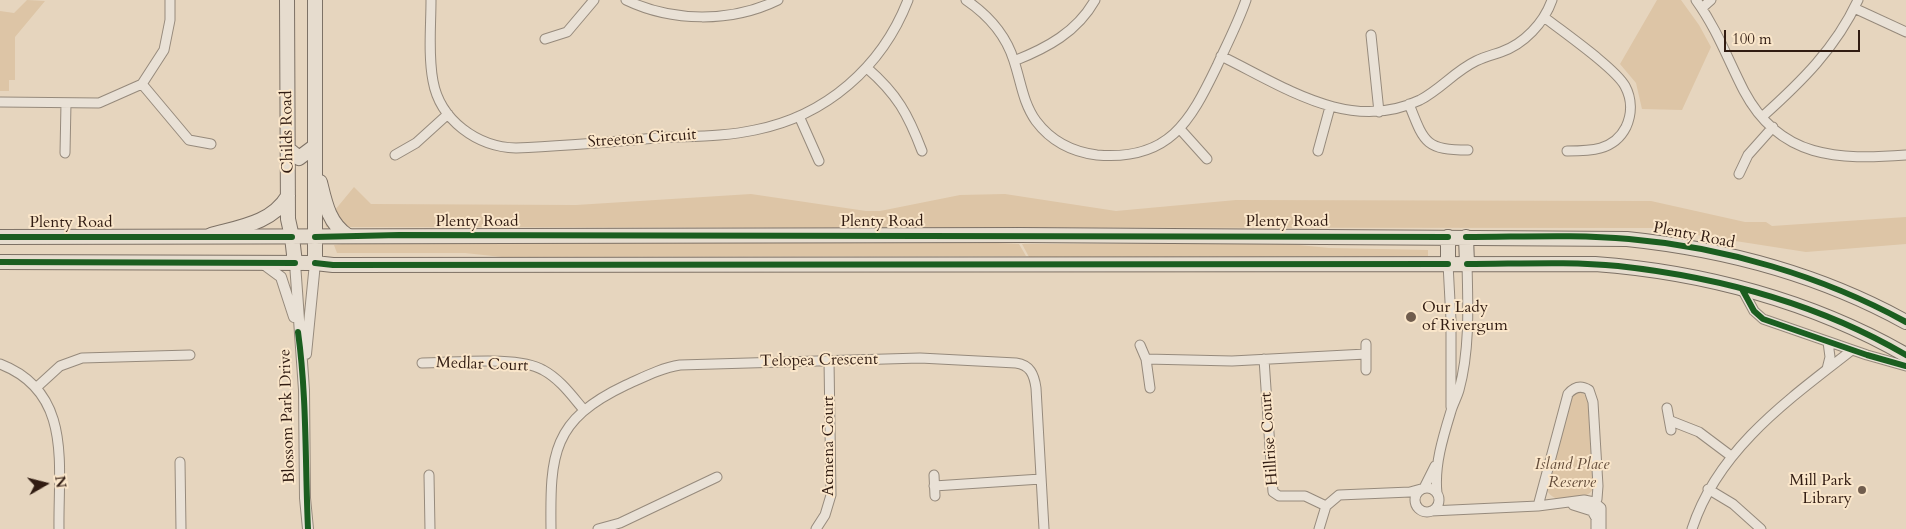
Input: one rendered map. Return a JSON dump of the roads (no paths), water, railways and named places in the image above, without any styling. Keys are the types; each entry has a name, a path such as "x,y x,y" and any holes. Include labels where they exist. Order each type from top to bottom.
{"main road":[{"name":"Childs Road","path":"287,0 288,219 295,263"},
{"name":"Childs Road","path":"315,0 316,263"},
{"path":"288,149 300,158 315,146"},
{"path":"315,162 334,225 348,236"},
{"path":"200,238 252,223 274,214 281,209 288,196"},
{"name":"Plenty Road","path":"0,236 200,238 348,236 1627,238 1693,248 1765,265 1865,302 1906,322"},
{"path":"1448,237 1448,264"},
{"path":"1466,237 1467,264"},
{"path":"0,262 316,263 333,265 1467,264 1618,266 1676,274 1742,288 1835,320 1906,355"}],"street":[{"path":"0,102 100,103 142,84 164,50 170,20 170,0"},
{"name":"Streeton Circuit","path":"431,0 433,77 437,95 457,125 476,138 498,147 516,148 737,133 769,127 799,116 835,97 867,68 888,40 908,0"},
{"path":"545,39 567,32 594,0"},
{"path":"626,0 651,10 669,14 702,17 743,12 778,0"},
{"path":"966,0 996,26 1014,61 1022,92 1031,114 1046,133 1068,147 1103,155 1133,153 1155,147 1180,129 1194,112 1246,0"},
{"path":"1014,61 1039,51 1065,35 1084,16 1095,0"},
{"path":"1221,56 1330,107 1356,112 1379,112 1409,104 1443,85 1469,64 1520,42 1544,17 1552,0"},
{"path":"1696,0 1722,40 1745,92 1762,118 1772,127 1809,149 1836,157 1866,158 1906,155"},
{"path":"1702,8 1712,0"},
{"path":"1762,118 1814,69 1839,36 1856,4 1906,32"},
{"path":"1544,17 1620,79 1630,100 1628,124 1615,141 1595,150 1567,151"},
{"path":"1370,35 1379,112"},
{"path":"867,68 899,100 908,114 922,151"},
{"path":"142,84 189,140 212,144"},
{"path":"65,152 66,103"},
{"path":"1409,104 1421,132 1430,144 1448,150 1468,150"},
{"path":"1318,151 1330,107"},
{"path":"395,155 416,144 448,114"},
{"path":"799,116 819,161"},
{"path":"1739,174 1748,155 1772,127"},
{"path":"1180,129 1207,159"},
{"path":"262,263 281,278 298,332"},
{"name":"Blossom Park Drive","path":"295,263 298,332 304,390 305,498 303,529"},
{"name":"Blossom Park Drive","path":"304,390 316,263"},
{"path":"1448,264 1451,320 1451,410"},
{"path":"1431,511 1436,507 1438,495 1437,464 1451,410 1459,392 1466,352 1467,264"},
{"path":"1742,288 1749,304 1759,316 1828,342 1906,366"},
{"path":"1826,370 1830,357 1828,342"},
{"path":"1366,344 1366,370"},
{"path":"1140,345 1146,359 1150,388"},
{"path":"1692,529 1708,489 1730,456 1756,430 1852,350"},
{"path":"1146,359 1213,361 1366,354"},
{"path":"37,387 60,366 82,358 190,355"},
{"name":"Telopea Crescent","path":"551,529 551,473 556,453 569,426 584,410 613,391 673,366 929,358 1016,363 1026,366 1032,372 1035,381 1044,529"},
{"name":"Hillrise Court","path":"1264,359 1272,492 1279,496 1305,496 1326,506"},
{"name":"Acmena Court","path":"816,529 825,515 831,495 829,360"},
{"name":"Medlar Court","path":"422,363 514,362 532,365 552,375 584,410"},
{"path":"0,364 22,374 37,387 51,408 58,433 59,529"},
{"path":"1538,506 1565,404 1571,391 1578,387 1589,390 1593,398 1598,486 1594,507 1596,529"},
{"path":"1667,408 1671,426 1699,432 1730,456"},
{"path":"180,462 181,529"},
{"path":"1416,505 1415,498 1437,464"},
{"path":"429,475 430,529"},
{"path":"934,475 935,491 1041,479"},
{"path":"598,529 628,520 717,477"},
{"path":"1319,529 1326,506 1334,498 1344,494 1431,488 1450,507 1462,510"},
{"path":"1708,489 1742,510 1760,529"},
{"path":"1389,492 1424,511 1561,504 1594,507 1602,513 1601,529"},
{"name":"Blossom Park Drive","path":"305,498 308,529"}],"place":[{"name":"Our Lady of Rivergum","path":"1411,317"},
{"name":"Mill Park Library","path":"1862,490"}],"park label":[{"name":"Island Place Reserve","path":"1572,474"}]}
